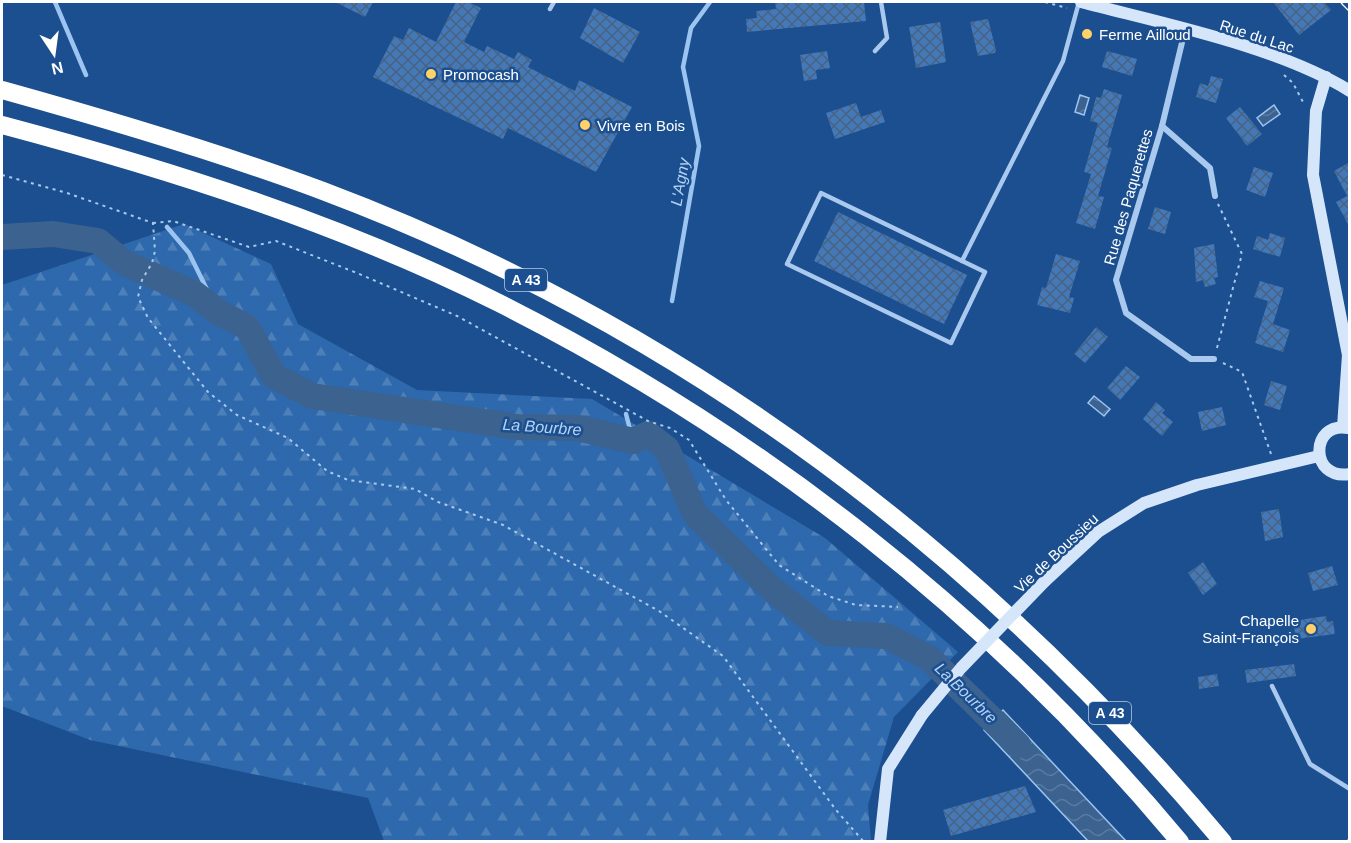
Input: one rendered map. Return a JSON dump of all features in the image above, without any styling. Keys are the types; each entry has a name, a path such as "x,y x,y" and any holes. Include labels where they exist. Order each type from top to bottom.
{"highway":[{"name":"A 43","path":"2,90 216,153 326,192 508,271 622,332 688,371 808,450 897,517 971,579 1070,672 1119,723 1223,842"},
{"name":"A 43","path":"2,125 96,150 206,184 316,224 496,302 614,364 675,401 797,483 883,548 958,612 1092,742 1180,842"}],"street":[{"name":"Rue du Lac","path":"1079,4 1185,30 1285,60 1326,77 1350,91"},
{"name":"Rue des Paquerettes","path":"1185,30 1162,126 1116,280 1126,313 1191,358 1214,359"},
{"path":"1326,77 1316,111 1313,175 1348,355 1346,428 1327,433 1322,439 1319,456 1329,471 1350,474"},
{"path":"1162,126 1210,168 1215,196"},
{"name":"Vie de Boussieu","path":"880,842 888,769 922,714 961,669 1045,581 1098,532 1144,503 1197,485 1280,463 1319,456"}],"lane":[{"path":"550,9 554,2"},
{"path":"875,51 887,38 881,2"},
{"path":"962,261 1063,61 1079,4"},
{"path":"821,193 962,261 986,272 951,343 787,264 821,193"},
{"path":"1272,686 1310,764 1350,789"}],"path":[{"path":"1045,2 1079,4"},
{"path":"1280,71 1293,83 1305,106"},
{"path":"2,175 68,193 153,223 173,221 249,247 276,242 357,273 457,316 648,421 670,428 689,440 726,500 779,565 828,596 856,605 898,607"},
{"path":"1215,196 1242,254 1214,359 1242,372 1265,442 1273,457 1280,463"},
{"path":"153,223 155,251 153,264 142,280 138,297 148,318 208,392 237,415 288,438 327,471 348,480 415,489 438,502 503,525 659,611 723,656 836,810 864,842"}],"green space":[{"path":"184,224 271,264 298,324 417,390 592,399 825,538 958,652 894,717 868,805 871,841 384,841 368,798 90,740 2,706 2,285"}],"water":[{"path":"1080,95 1089,98 1084,115 1075,112"},
{"path":"1274,105 1280,114 1263,126 1257,118"},
{"path":"1094,396 1110,409 1104,416 1088,403"},
{"path":"1003,710 1126,841 1088,841 984,730"}],"building":[{"path":"335,2 373,2 365,17"},
{"path":"456,2 468,2 481,8 464,42 484,52 487,46 514,59 518,52 532,60 528,67 575,91 579,80 632,107 596,172 508,128 503,139 373,77 394,36 403,40 409,28 436,42"},
{"path":"775,2 864,2 866,21 747,32 746,19 757,18 756,11 776,9"},
{"path":"1273,2 1324,2 1331,10 1299,35"},
{"path":"594,8 640,32 623,63 580,38"},
{"path":"988,19 996,50 995,53 978,56 970,22"},
{"path":"940,22 946,62 916,68 909,27"},
{"path":"827,51 830,68 816,70 817,79 804,81 800,55"},
{"path":"1107,51 1137,59 1132,76 1102,67"},
{"path":"1211,76 1223,79 1216,103 1196,97 1200,83 1208,86"},
{"path":"1104,89 1122,95 1107,147 1112,148 1098,196 1104,197 1095,229 1076,223 1091,174 1084,172 1098,123 1090,121 1096,97 1101,98"},
{"path":"856,103 861,117 881,110 885,122 835,139 826,113"},
{"path":"1240,107 1262,134 1247,146 1226,118"},
{"path":"1350,162 1350,228 1336,202 1347,196 1334,171"},
{"path":"1254,167 1273,173 1265,197 1246,190"},
{"path":"1155,207 1171,212 1165,234 1148,229"},
{"path":"838,212 967,275 944,324 814,261"},
{"path":"1270,233 1285,238 1280,257 1253,249 1257,236 1268,240"},
{"path":"1214,244 1218,277 1214,278 1216,284 1205,287 1203,280 1196,282 1194,248"},
{"path":"1056,254 1080,261 1069,297 1074,298 1070,313 1037,305 1042,287 1046,288"},
{"path":"1260,281 1284,288 1273,324 1290,330 1283,352 1255,343 1268,301 1254,297"},
{"path":"1096,327 1108,337 1085,363 1074,354"},
{"path":"1126,366 1140,377 1120,400 1107,388"},
{"path":"1271,381 1287,386 1280,410 1264,405"},
{"path":"1156,402 1165,410 1162,413 1173,422 1162,436 1143,419"},
{"path":"1222,407 1226,425 1202,431 1198,412"},
{"path":"1279,509 1283,537 1265,541 1261,512"},
{"path":"1203,562 1217,584 1203,595 1188,573"},
{"path":"1332,566 1338,585 1313,591 1308,573"},
{"name":"Chapelle Saint-François","path":"1326,616 1327,622 1333,621 1335,634 1296,639 1293,621"},
{"path":"1294,664 1296,676 1247,683 1245,670"},
{"path":"1217,674 1219,686 1199,689 1198,677"},
{"path":"1025,786 1036,812 951,836 943,810"}],"waterway":[{"path":"55,2 86,75"},
{"name":"L'Agny","path":"672,301 699,146 683,67 691,28 710,2"},
{"path":"167,227 189,253 218,312"},
{"name":"La Bourbre","path":"2,237 53,234 98,241 125,263 195,294 218,312 247,327 274,376 312,396 517,427 578,428 633,441 648,434 667,449 695,514 773,590 828,633 886,636 929,658 1018,745"},
{"name":"L'Agny","path":"626,414 633,441"}],"railway":[{"path":"1344,2 1350,8"}],"place":[{"name":"Ferme Ailloud","path":"1087,34"},
{"name":"Promocash","path":"431,74"},
{"name":"Vivre en Bois","path":"585,125"},
{"name":"Chapelle Saint-François","path":"1311,629"}]}
